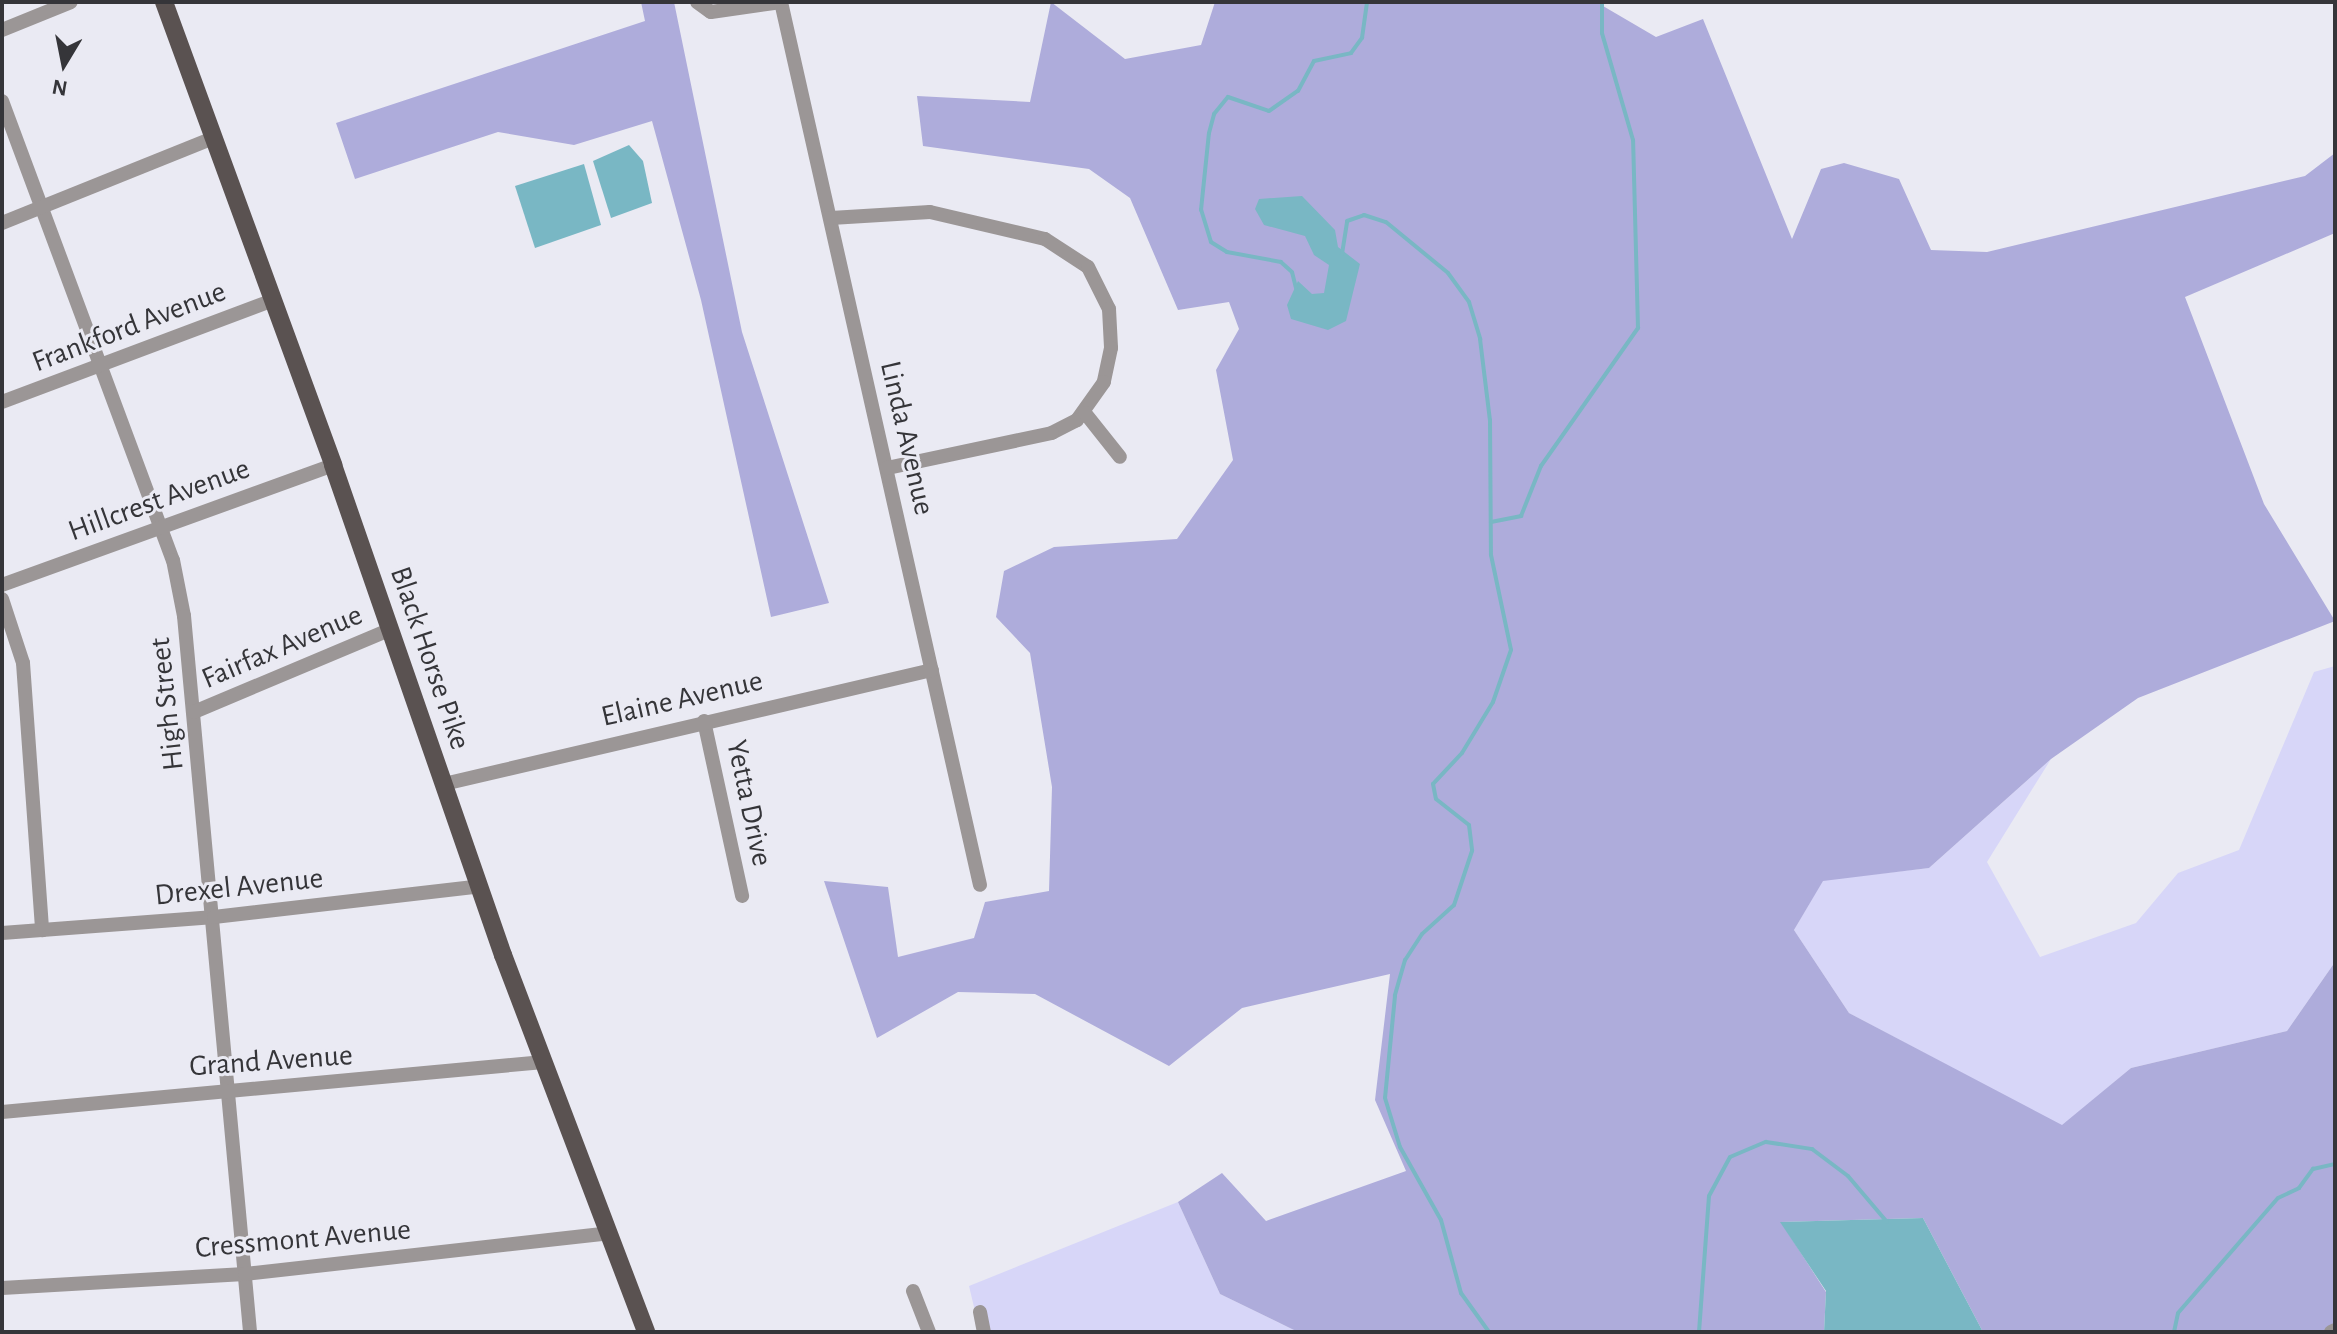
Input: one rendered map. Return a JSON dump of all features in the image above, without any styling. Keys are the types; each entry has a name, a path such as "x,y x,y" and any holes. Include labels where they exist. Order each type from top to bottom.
{"main road":[{"name":"Black Horse Pike","path":"164,2 333,465 480,886 646,1332"}],"street":[{"path":"2,30 71,2"},
{"path":"697,2 711,12 781,2"},
{"name":"Linda Avenue","path":"781,2 980,885"},
{"name":"High Street","path":"2,101 160,527 184,616 250,1332"},
{"path":"2,223 41,210 213,138"},
{"path":"831,218 906,211 979,220 1045,239 1088,267 1109,309 1111,348 1104,382 1085,413 1052,433 887,468"},
{"name":"Frankford Avenue","path":"2,402 100,369 273,300"},
{"path":"1085,413 1120,457"},
{"name":"Hillcrest Avenue","path":"2,585 333,465"},
{"path":"2,599 23,663 42,930"},
{"name":"Fairfax Avenue","path":"194,712 391,629"},
{"name":"Elaine Avenue","path":"444,784 932,670"},
{"name":"Yetta Drive","path":"704,721 742,896"},
{"name":"Drexel Avenue","path":"2,933 214,917 480,886"},
{"name":"Grand Avenue","path":"2,1112 180,1093 229,1095 544,1062"},
{"name":"Cressmont Avenue","path":"2,1288 245,1274 609,1233"},
{"path":"913,1291 929,1332"},
{"path":"980,1312 984,1332"}],"shaded area":[{"path":"641,2 674,2 742,332 829,603 771,617 701,300 652,121 574,145 498,132 355,179 336,123 645,21"},
{"path":"1051,2 1125,59 1201,45 1215,2 1605,2 1603,6 1656,37 1703,19 1792,239 1821,169 1844,163 1899,179 1931,250 1987,252 2305,176 2335,153 2335,233 2185,297 2264,504 2335,621 2138,698 2051,759 1929,868 1823,881 1794,930 1849,1013 2062,1125 2131,1068 2287,1031 2335,962 2335,1332 1983,1332 1923,1218 1781,1222 1826,1292 1824,1332 1298,1332 1220,1294 1178,1202 1222,1173 1266,1221 1406,1171 1375,1100 1390,974 1242,1008 1169,1066 1035,994 958,992 877,1038 824,881 888,887 898,957 974,938 985,902 1049,891 1052,787 1030,653 996,617 1004,571 1054,547 1177,539 1233,460 1216,370 1239,329 1229,302 1178,310 1130,198 1089,169 923,146 917,96 1030,102"},
{"path":"629,145 643,161 652,203 611,218 593,161"},
{"path":"584,164 601,225 535,248 515,186"},
{"path":"1302,196 1335,230 1338,247 1360,264 1346,321 1328,330 1291,319 1287,305 1298,281 1312,294 1324,293 1329,265 1314,255 1305,236 1264,225 1255,209 1259,199"},
{"path":"2335,666 2335,962 2287,1031 2131,1068 2062,1126 1849,1013 1794,930 1823,880 1929,868 2051,759 1987,862 2040,957 2136,923 2178,873 2239,850 2314,672"},
{"path":"1178,1202 1220,1294 1298,1332 980,1332 969,1286"},
{"path":"1923,1218 1983,1332 1824,1332 1826,1291 1780,1222"}],"waterway":[{"path":"1296,288 1292,272 1281,262 1227,252 1211,242 1201,210 1209,133 1214,114 1228,97 1269,111 1298,91 1314,61 1351,53 1362,38 1367,2"},
{"path":"1491,522 1521,516 1541,466 1638,328 1633,140 1602,33 1602,2"},
{"path":"1342,254 1347,221 1364,215 1386,222 1448,273 1469,302 1480,339 1490,420 1491,555 1511,650 1493,702 1462,753 1433,784 1436,799 1469,825 1472,851 1454,905 1422,934 1405,960 1395,996 1385,1098 1400,1147 1441,1220 1461,1293 1489,1332"},
{"path":"1699,1332 1709,1196 1730,1157 1766,1142 1812,1149 1848,1176 1887,1222"},
{"path":"2174,1332 2178,1313 2278,1198 2299,1188 2313,1169 2335,1164"}]}
